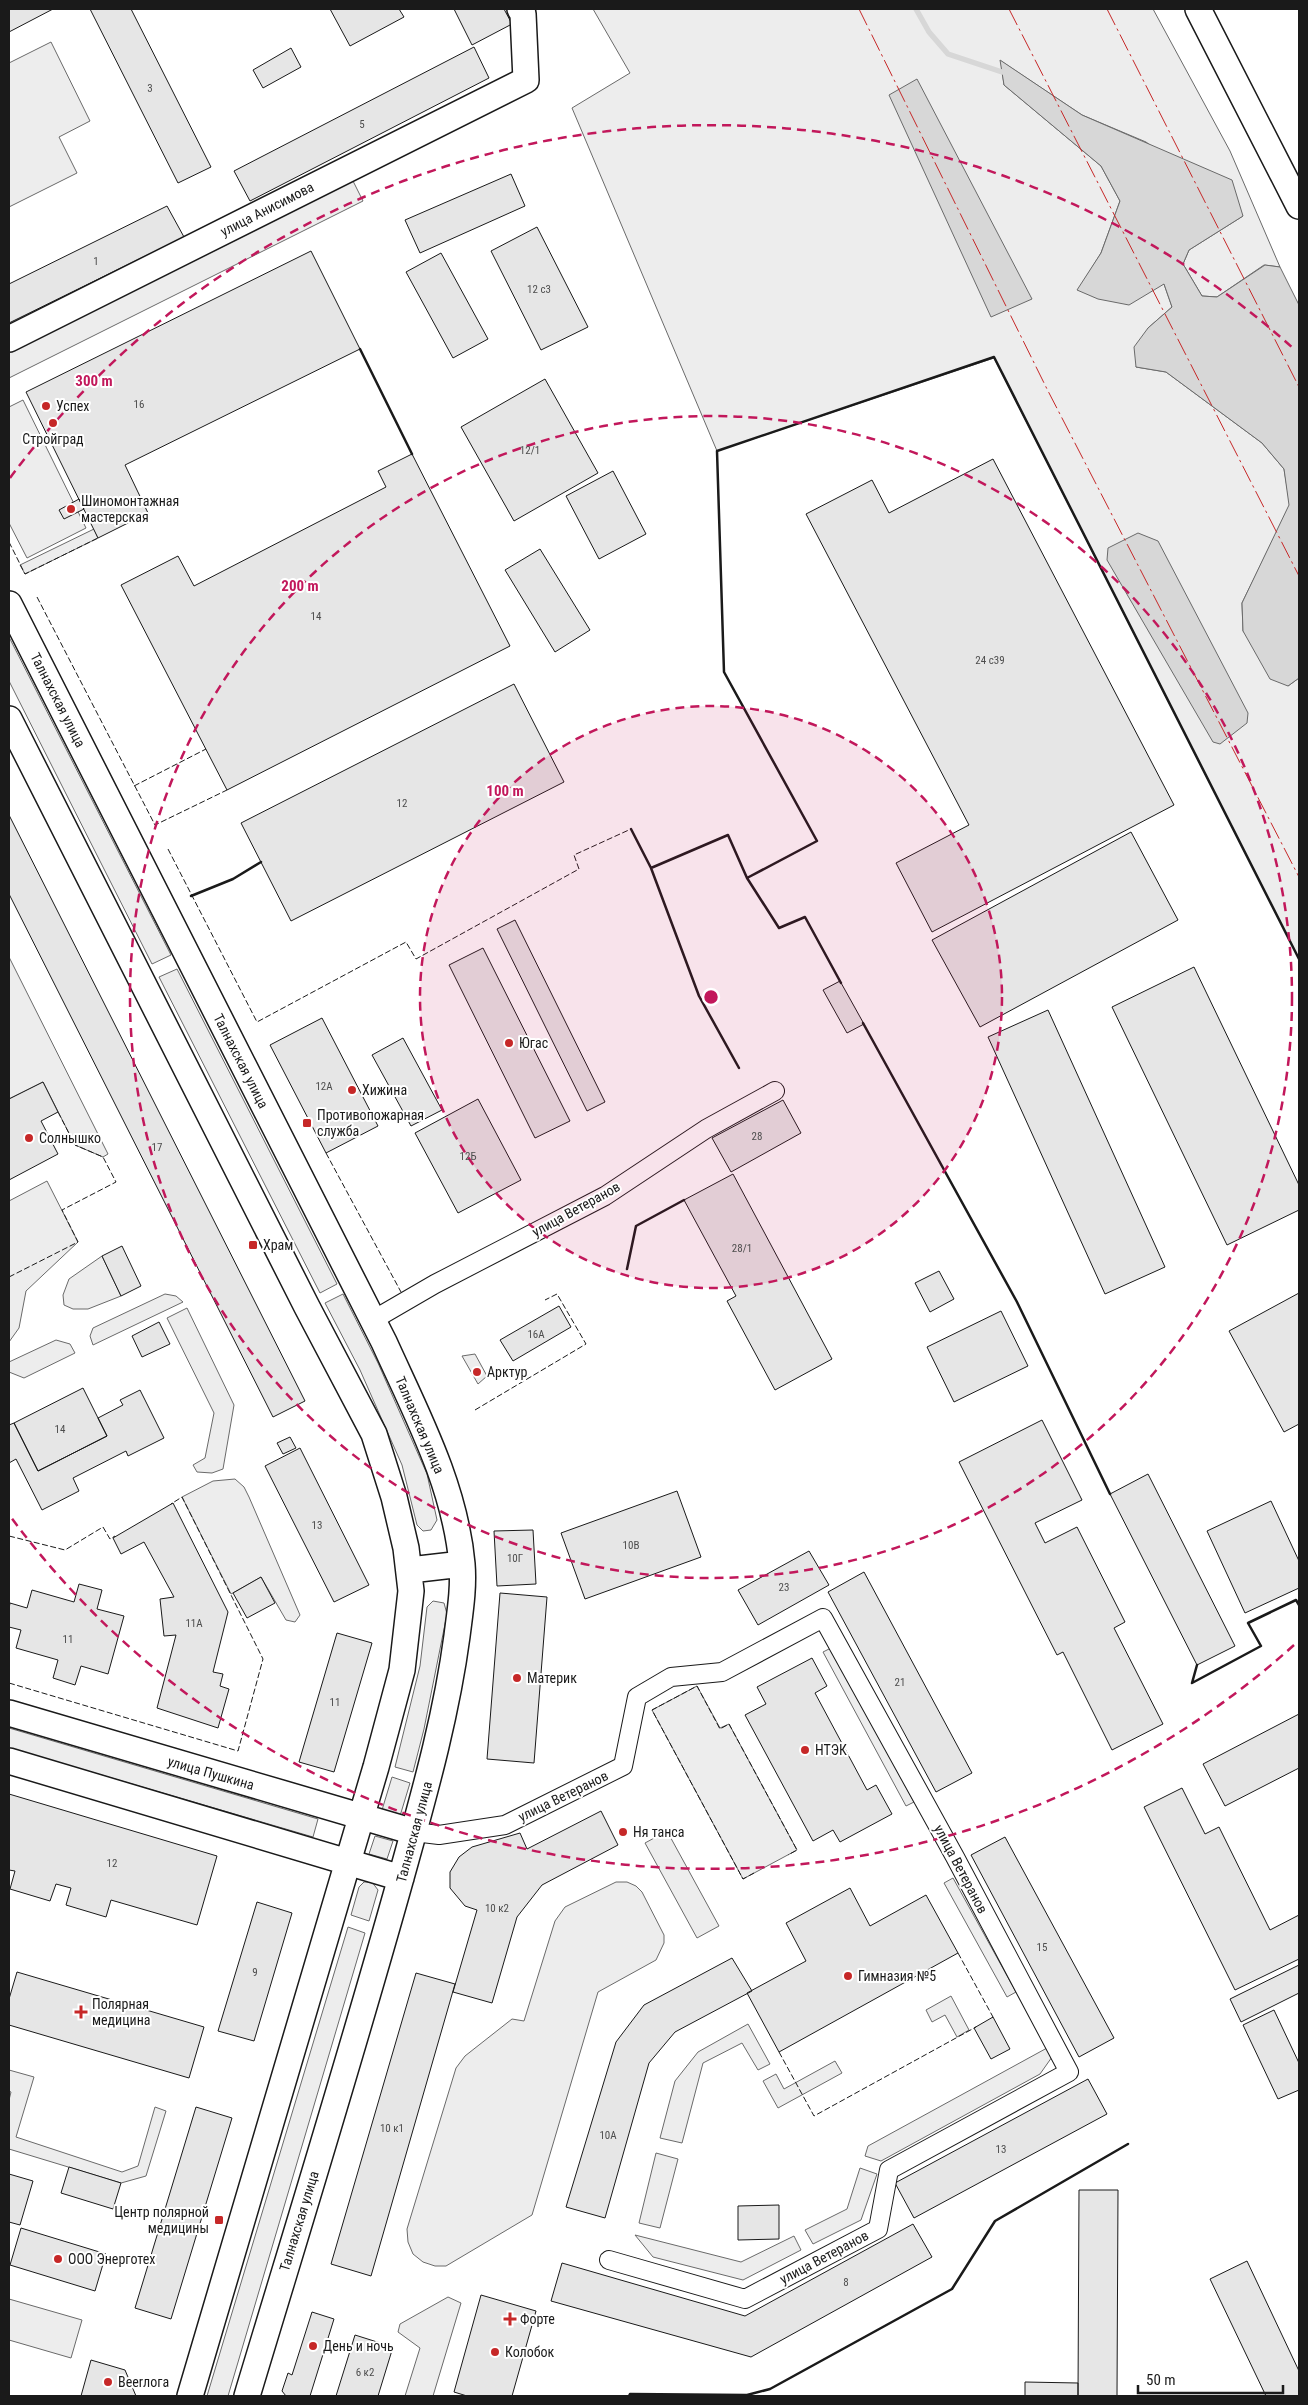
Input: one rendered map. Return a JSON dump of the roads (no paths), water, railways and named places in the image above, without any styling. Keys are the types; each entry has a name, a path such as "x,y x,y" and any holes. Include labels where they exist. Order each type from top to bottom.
{"street":[{"name":"улица Анисимова","path":"9,339 526,80 523,14 520,9"},
{"path":"1198,9 1299,206"},
{"name":"Талнахская улица","path":"9,604 373,1320 437,1459 450,1503 462,1564 463,1591 451,1681 414,1832 247,2396"},
{"path":"9,719 289,1272 374,1434 394,1497 410,1570 411,1591 402,1670 349,1862 190,2396"},
{"name":"улица Ветеранов","path":"373,1320 435,1284 605,1196 706,1129 775,1091"},
{"path":"410,1570 462,1564"},
{"name":"улица Ветеранов","path":"414,1832 440,1835 505,1824 623,1766 637,1697 671,1677 722,1672 823,1618 950,1849 1069,2072 889,2170 878,2229 745,2299 609,2260"},
{"name":"улица Пушкина","path":"9,1713 414,1832"},
{"path":"9,1761 401,1878"}],"waterway":[{"path":"916,9 929,32 948,54 1002,72"}],"place":[{"name":"Успех","path":"46,406"},
{"name":"Стройград","path":"53,423"},
{"name":"Шиномонтажная мастерская","path":"71,509"},
{"name":"Югас","path":"509,1043"},
{"name":"Хижина","path":"352,1090"},
{"name":"Противопожарная служба","path":"307,1123"},
{"name":"Солнышко","path":"29,1138"},
{"name":"Храм","path":"253,1245"},
{"name":"Арктур","path":"477,1372"},
{"name":"Материк","path":"517,1678"},
{"name":"НТЭК","path":"805,1750"},
{"name":"Ня танса","path":"623,1832"},
{"name":"Гимназия №5","path":"848,1976"},
{"name":"Полярная медицина","path":"81,2012"},
{"name":"Центр полярной медицины","path":"219,2220"},
{"name":"ООО Энерготех","path":"58,2259"},
{"name":"Форте","path":"510,2319"},
{"name":"День и ночь","path":"313,2346"},
{"name":"Колобок","path":"495,2352"},
{"name":"Beerлога","path":"108,2382"}]}
